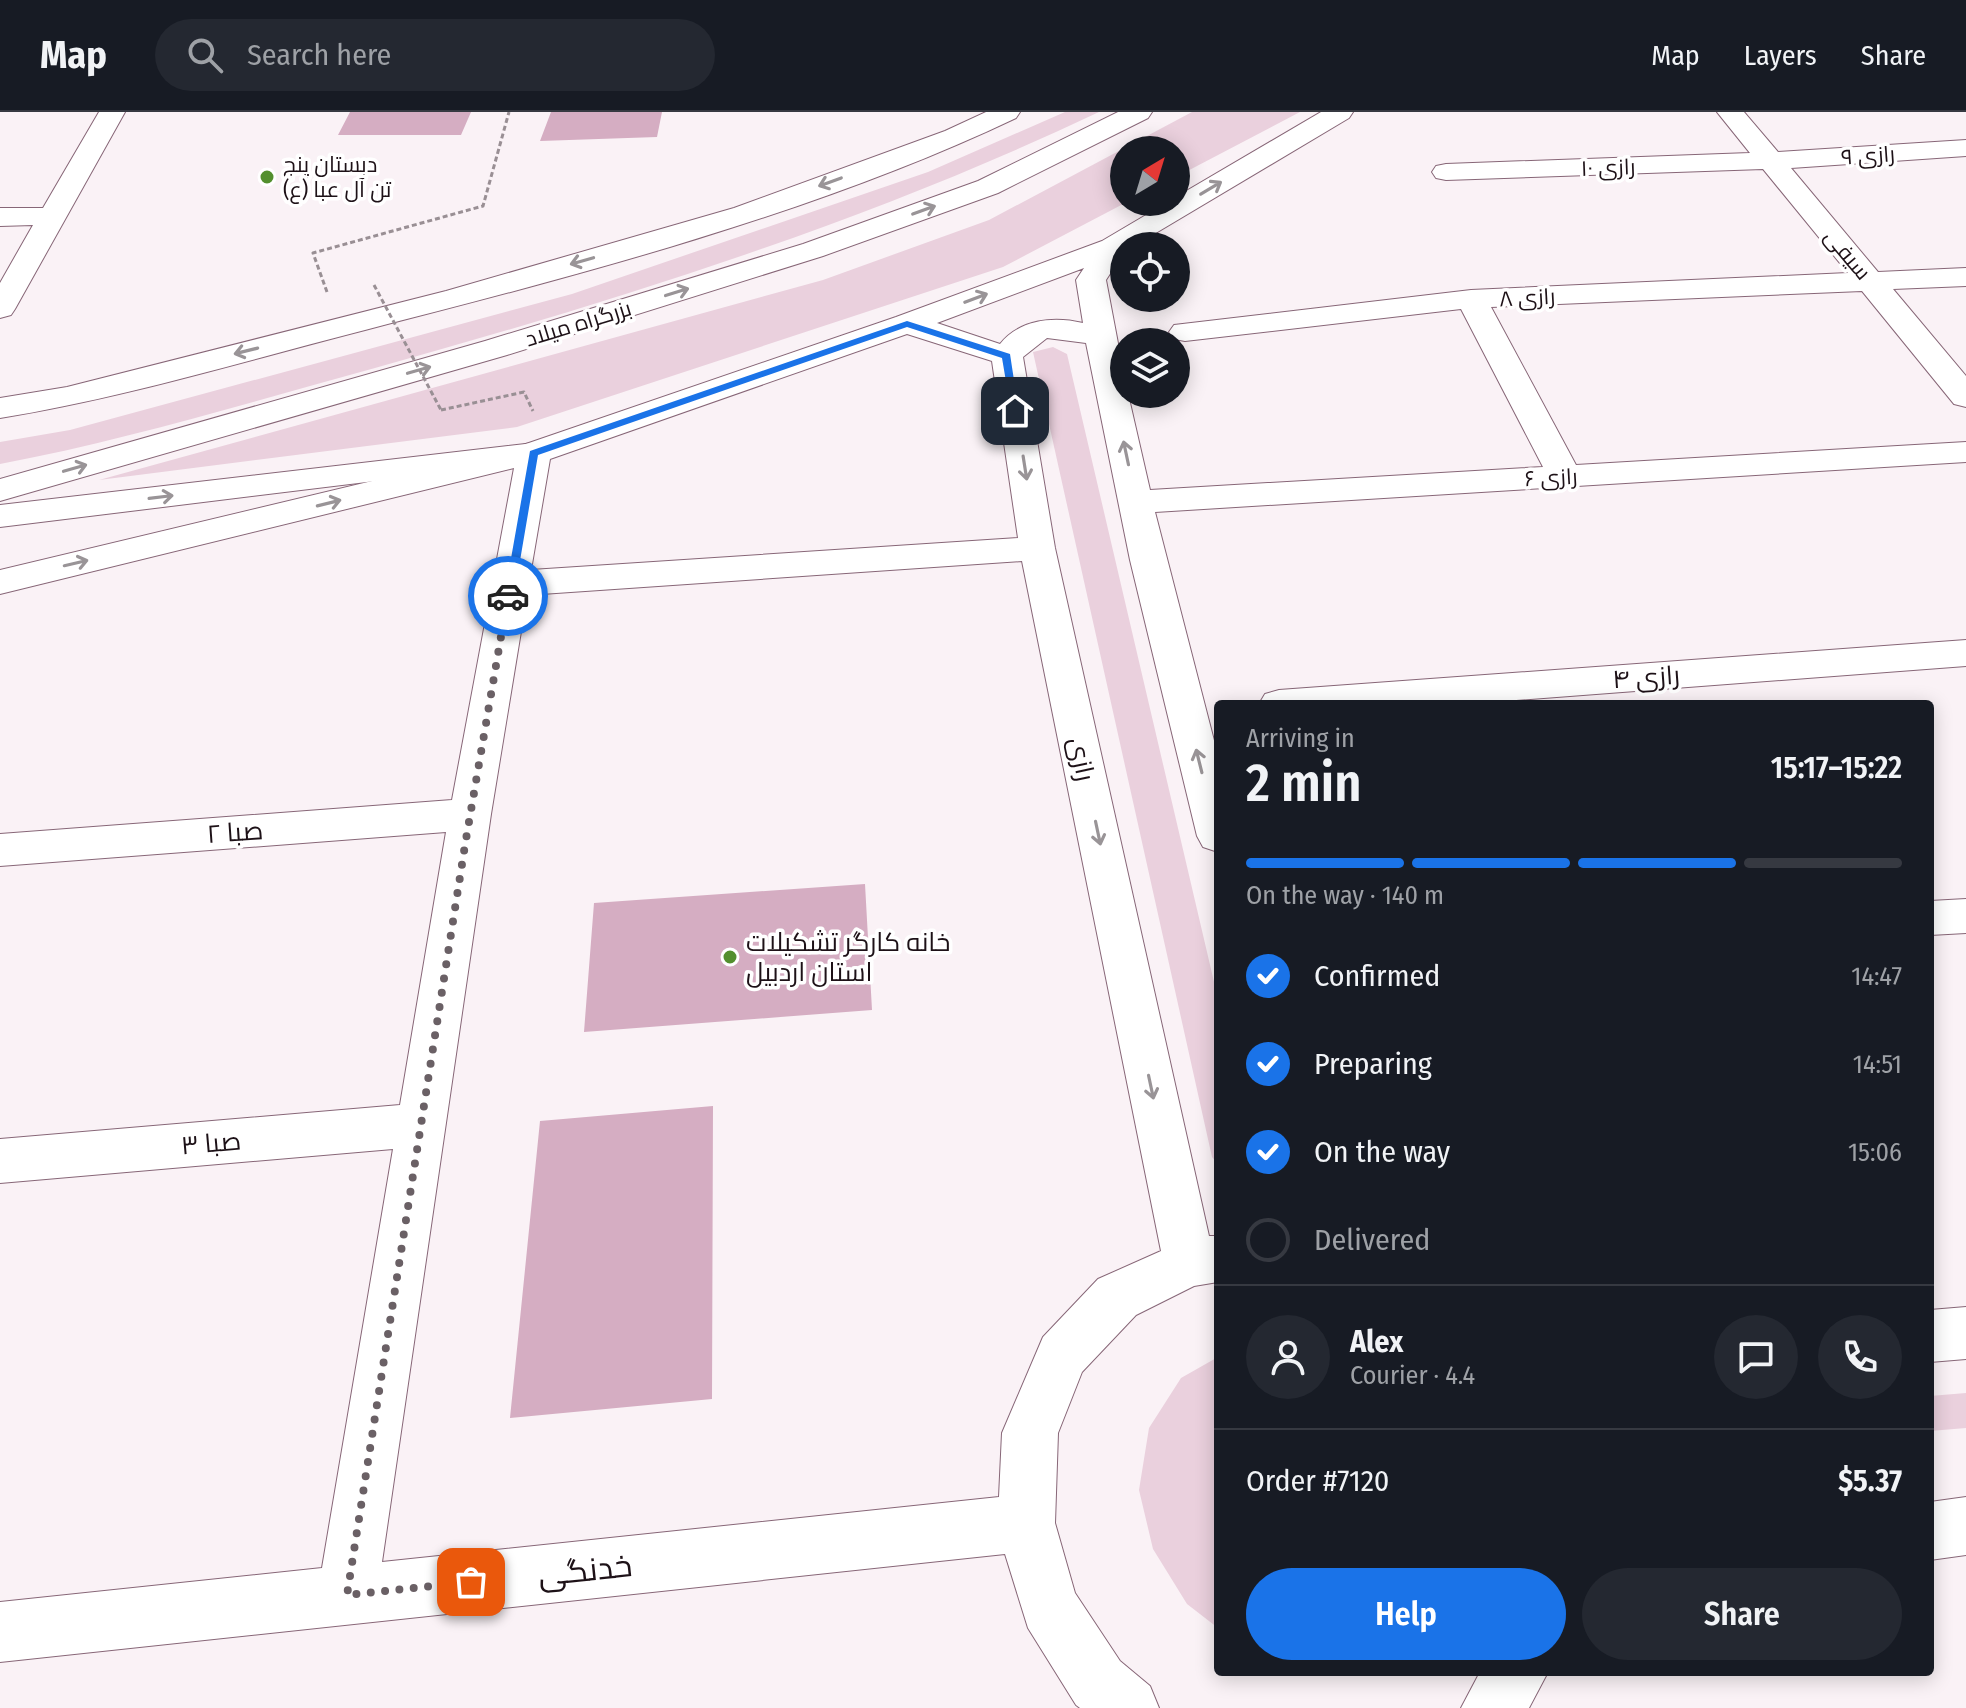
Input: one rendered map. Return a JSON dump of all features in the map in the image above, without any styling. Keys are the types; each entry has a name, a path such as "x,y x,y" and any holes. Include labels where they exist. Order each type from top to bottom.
{"main road":[{"path":"0,309 112,112"},
{"path":"0,408 68,397 457,297 744,214 954,137 1007,112"},
{"name":"بزرگراه میلاد","path":"0,490 496,348 813,250 988,187 1139,112"},
{"path":"1137,232 1340,112"},
{"name":"سیفی","path":"1730,112 1966,397"},
{"name":"رازی ۹","path":"1770,161 1966,148"},
{"name":"رازی ۱۰","path":"1446,172 1770,161"},
{"path":"0,217 53,216"},
{"path":"0,582 534,453 907,324 1110,248"},
{"path":"1110,250 1091,280 1100,337 1137,502 1202,710 1214,804"},
{"name":"رازی ۸","path":"1190,331 1471,299 1966,277"},
{"path":"1471,299 1565,476"},
{"path":"907,324 1007,356 1015,342 1036,329 1075,329 1100,337"},
{"name":"رازی","path":"1007,356 1037,548 1203,1261"},
{"name":"رازی ۶","path":"1137,502 1966,452"},
{"path":"0,516 534,453"},
{"path":"347,1595 470,814 534,453"},
{"path":"510,584 1037,548"},
{"name":"رازی ۴","path":"1333,700 1966,653"},
{"name":"صبا ۲","path":"0,850 470,814"},
{"path":"1934,918 1966,916"},
{"name":"صبا ۳","path":"0,1161 421,1125"},
{"path":"1128,1708 1098,1683 1049,1607 1026,1523 1030,1433 1062,1355 1117,1297 1203,1261"},
{"path":"1934,1336 1966,1333"},
{"name":"خدنگی","path":"0,1632 1026,1523"},
{"path":"1934,1530 1966,1526"},
{"path":"1492,1708 1514,1676"}],"path":[{"path":"341,327 313,253 483,206 509,112"},
{"path":"374,285 441,410 524,392"}],"shaded area":[{"path":"1065,112 1099,112 923,189 652,286 468,342 235,407 95,444 0,464 0,442 70,430 572,294 928,172"},
{"path":"1192,112 1300,112 1190,170 1190,136 1147,136"},
{"path":"1110,156 1110,211 1003,267 517,427 99,480 823,280 989,220"},
{"path":"1053,347 1067,354 1214,982 1214,1159 1212,1157 1033,352"},
{"path":"1214,1359 1214,1625 1187,1604 1153,1549 1139,1490 1149,1428 1181,1378"},
{"path":"1966,1393 1966,1428 1934,1431 1934,1396"}],"building":[{"path":"350,112 471,112 461,135 338,135"},
{"path":"551,112 662,112 657,137 540,141"},
{"name":"خانه کارگر تشکیلات استان اردبیل","path":"865,884 872,1010 584,1032 594,903"},
{"path":"713,1106 712,1399 510,1418 540,1121"}],"way so far":[{"path":"471,1582 347,1595 465,845 508,596"}],"place":[{"name":"دبستان پنج تن آل عبا (ع)","path":"267,177"},
{"name":"خانه کارگر تشکیلات استان اردبیل","path":"730,957"}],"route":[{"path":"508,596 534,453 907,324 1007,356 1015,411"}]}
